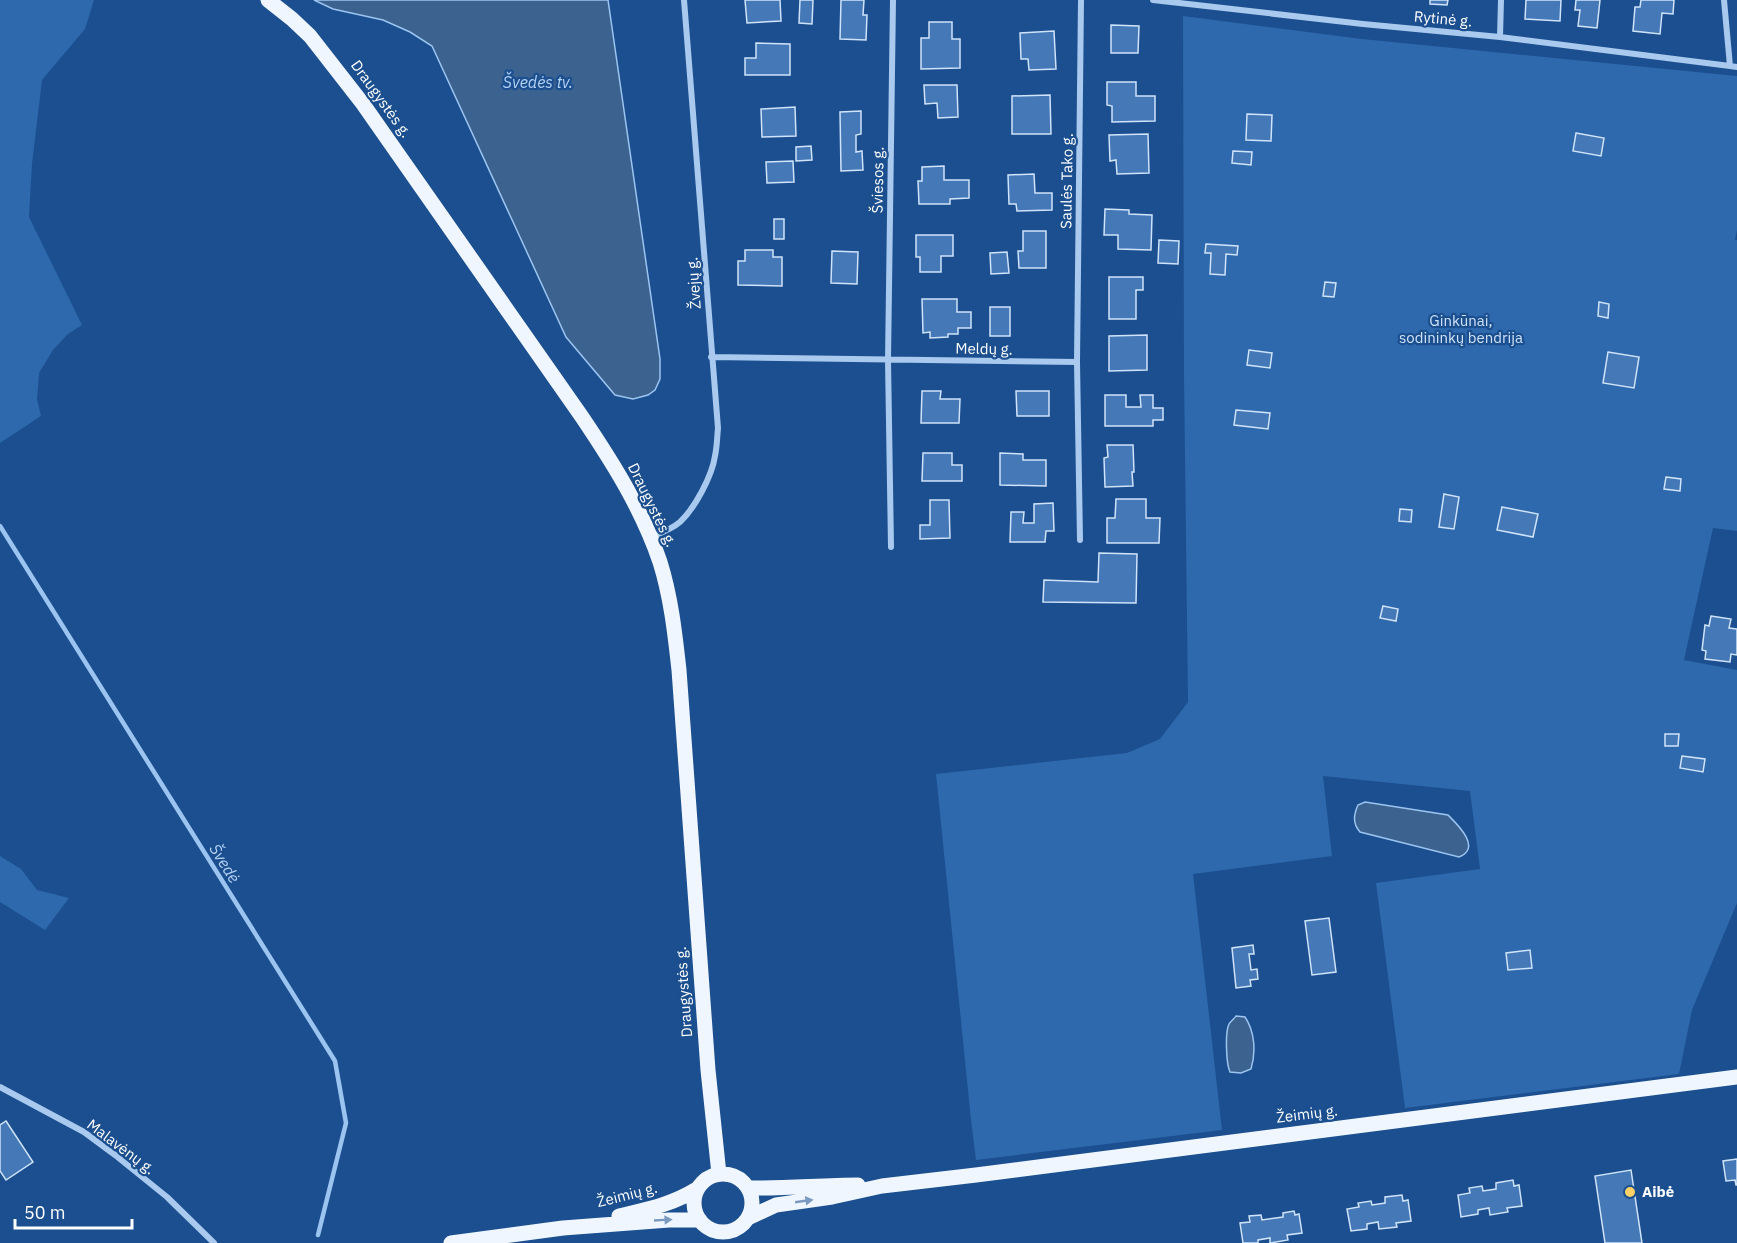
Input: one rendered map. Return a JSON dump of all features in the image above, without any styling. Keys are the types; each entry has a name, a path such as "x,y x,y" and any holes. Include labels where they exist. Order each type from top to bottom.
{"main road":[{"name":"Draugystės g.","path":"268,0 310,36 363,104 608,456 651,537 669,597 678,659 708,1070 719,1174"},
{"name":"Žeimių g.","path":"748,1188 882,1185 966,1176 1737,1077"},
{"path":"729,1174 748,1188 752,1203 748,1218 734,1230 715,1231 706,1227 695,1213 694,1197 697,1189 711,1176 729,1174"},
{"name":"Žeimių g.","path":"748,1218 776,1205 832,1197 882,1185"},
{"name":"Žeimių g.","path":"563,1228 660,1207 681,1199 697,1189"},
{"name":"Žeimių g.","path":"451,1243 563,1228 669,1220 700,1221"}],"street":[{"name":"Žvejų g.","path":"651,537 667,531 680,522 693,505 710,474 715,457 718,429 684,0"},
{"name":"Šviesos g.","path":"891,547 888,360 893,0"},
{"name":"Saulės Tako g.","path":"1077,362 1081,0"},
{"name":"Rytinė g.","path":"1153,0 1217,3 1363,24 1500,37 1733,67"},
{"path":"1500,37 1501,0"},
{"path":"1724,0 1733,67"},
{"name":"Meldų g.","path":"711,357 1077,362"},
{"path":"1077,362 1080,540"},
{"name":"Malavėnų g.","path":"0,1087 84,1132 167,1197 214,1243"}],"green space":[{"path":"0,0 94,0 85,29 42,80 32,164 29,217 82,325 68,334 53,350 39,373 37,399 41,416 0,443"},
{"name":"Ginkūnai, sodininkų bendrija","path":"1183,16 1362,39 1737,76 1737,230 1735,240 1737,240 1737,531 1713,528 1684,660 1737,670 1737,903 1692,1010 1679,1074 1405,1108 1376,883 1480,869 1470,791 1323,776 1332,856 1193,874 1222,1130 976,1160 936,774 1127,753 1160,739 1188,702"},
{"path":"0,856 21,869 37,890 69,898 45,930 0,902"}],"water":[{"name":"Švedės tv.","path":"314,0 608,0 660,359 660,379 655,390 648,395 633,399 615,395 566,337 432,46 410,32 383,20 333,9"},
{"path":"1365,802 1448,815 1466,836 1468,848 1466,853 1459,857 1360,832 1355,822 1355,815 1358,805"},
{"path":"1236,1016 1245,1017 1254,1042 1251,1069 1241,1073 1230,1072 1227,1055 1228,1028"}],"building":[{"path":"745,0 780,0 781,21 747,23"},
{"path":"800,0 813,0 812,24 799,23"},
{"path":"841,0 864,0 863,15 867,15 866,40 840,39"},
{"path":"1430,0 1448,0 1447,5 1430,4"},
{"path":"1526,0 1561,0 1560,21 1525,19"},
{"path":"1576,0 1600,0 1597,28 1578,26 1580,10 1575,10"},
{"path":"1641,0 1674,0 1673,14 1662,13 1660,34 1633,31 1635,7 1640,7"},
{"path":"929,22 952,22 952,39 960,39 960,68 921,69 921,38 929,38"},
{"path":"1111,25 1139,26 1138,53 1111,53"},
{"path":"1054,31 1056,69 1029,70 1028,59 1021,59 1020,33"},
{"path":"756,43 790,44 790,75 745,75 745,58 756,58"},
{"path":"1107,82 1136,82 1136,96 1155,96 1155,121 1112,122 1112,106 1107,105"},
{"path":"924,85 957,85 958,117 938,118 937,103 925,104"},
{"path":"1050,95 1051,134 1012,134 1012,96"},
{"path":"795,107 796,136 762,137 761,109"},
{"path":"861,111 861,134 856,135 856,152 862,151 863,170 841,171 840,112"},
{"path":"1247,114 1272,115 1271,141 1246,140"},
{"path":"1576,133 1604,138 1601,156 1573,151"},
{"path":"1148,134 1149,173 1117,174 1116,160 1110,161 1109,135"},
{"path":"811,146 812,160 796,161 796,147"},
{"path":"1233,151 1252,152 1251,165 1232,163"},
{"path":"793,161 794,182 767,183 766,162"},
{"path":"944,166 944,180 969,180 969,198 950,199 950,204 919,204 918,181 922,181 922,167"},
{"path":"1034,174 1035,193 1052,193 1052,210 1017,211 1016,204 1009,204 1008,175"},
{"path":"1105,209 1129,210 1129,214 1152,215 1151,250 1118,249 1118,235 1104,235"},
{"path":"774,219 784,219 784,239 774,239"},
{"path":"1023,231 1046,231 1046,268 1019,268 1018,251 1023,251"},
{"path":"916,235 953,235 953,256 941,256 941,272 920,272 920,257 916,257"},
{"path":"1159,240 1179,241 1178,264 1158,263"},
{"path":"1206,244 1238,246 1237,255 1226,254 1225,275 1210,274 1211,253 1205,253"},
{"path":"745,250 773,250 773,257 782,257 782,286 738,285 738,261 745,261"},
{"path":"832,251 858,252 857,284 831,283"},
{"path":"1007,252 1009,273 991,274 990,253"},
{"path":"1109,277 1143,277 1143,290 1136,290 1136,319 1109,319"},
{"path":"1325,282 1336,283 1334,297 1323,296"},
{"path":"922,299 957,299 957,312 971,312 971,328 958,328 958,334 948,334 948,337 930,338 930,332 923,333"},
{"path":"1599,302 1609,304 1608,318 1598,316"},
{"path":"990,307 1010,307 1010,336 990,336"},
{"path":"1147,335 1147,370 1109,371 1109,336"},
{"path":"1249,350 1272,353 1270,368 1247,365"},
{"path":"1608,352 1639,357 1634,388 1603,383"},
{"path":"922,391 941,391 940,399 960,399 959,423 921,423"},
{"path":"1016,391 1049,391 1049,416 1017,416"},
{"path":"1105,395 1126,395 1126,407 1141,407 1140,395 1153,395 1153,408 1163,408 1163,420 1153,420 1153,426 1105,426"},
{"path":"1236,410 1270,413 1268,429 1234,425"},
{"path":"1107,445 1133,445 1133,486 1105,487 1104,458 1108,457"},
{"path":"923,453 952,453 952,465 962,465 962,481 922,481"},
{"path":"1000,453 1023,454 1023,460 1046,460 1046,486 1000,485"},
{"path":"1666,477 1681,479 1680,491 1664,489"},
{"path":"1444,494 1459,497 1454,529 1439,527"},
{"path":"1116,499 1146,499 1146,518 1160,518 1159,543 1107,543 1107,518 1115,518"},
{"path":"930,500 949,500 950,538 920,539 920,525 930,525"},
{"path":"1053,503 1054,531 1046,531 1045,542 1010,542 1011,512 1024,512 1023,523 1034,523 1034,504"},
{"path":"1502,507 1538,514 1533,537 1497,530"},
{"path":"1400,509 1412,510 1411,522 1399,521"},
{"path":"1099,553 1137,554 1136,603 1043,602 1044,580 1098,582"},
{"path":"1383,606 1398,609 1396,621 1380,618"},
{"path":"1711,616 1731,619 1729,628 1737,629 1737,655 1731,654 1730,662 1705,659 1706,651 1702,650 1705,625 1709,626"},
{"path":"1665,734 1679,734 1678,746 1665,746"},
{"path":"1682,756 1705,759 1703,772 1680,768"},
{"path":"1329,918 1336,972 1312,975 1305,921"},
{"path":"1253,945 1254,954 1249,954 1251,970 1257,969 1258,979 1250,980 1251,986 1236,988 1232,948"},
{"path":"1530,950 1532,968 1508,970 1506,953"},
{"path":"6,1121 33,1162 6,1180 0,1171 0,1125"},
{"path":"1737,1159 1736,1185 1735,1180 1726,1181 1723,1161"},
{"path":"1631,1170 1642,1243 1605,1243 1595,1176"},
{"path":"1513,1180 1514,1186 1519,1185 1522,1206 1507,1208 1508,1212 1490,1215 1489,1208 1478,1210 1478,1214 1461,1217 1458,1195 1470,1193 1469,1188 1482,1186 1483,1191 1496,1189 1496,1183"},
{"path":"1402,1195 1403,1201 1408,1200 1411,1221 1396,1223 1397,1227 1379,1229 1378,1222 1367,1224 1367,1229 1351,1231 1347,1209 1359,1207 1358,1203 1371,1201 1372,1205 1385,1203 1385,1197"},
{"path":"1294,1211 1295,1215 1299,1214 1302,1233 1287,1235 1288,1240 1270,1243 1270,1238 1258,1240 1258,1243 1243,1243 1240,1223 1250,1222 1249,1216 1261,1215 1262,1220 1283,1217 1283,1213"}],"waterway":[{"name":"Švedė","path":"0,526 335,1061 346,1123 318,1235"}],"place":[{"name":"Aibė","path":"1630,1192"}]}
